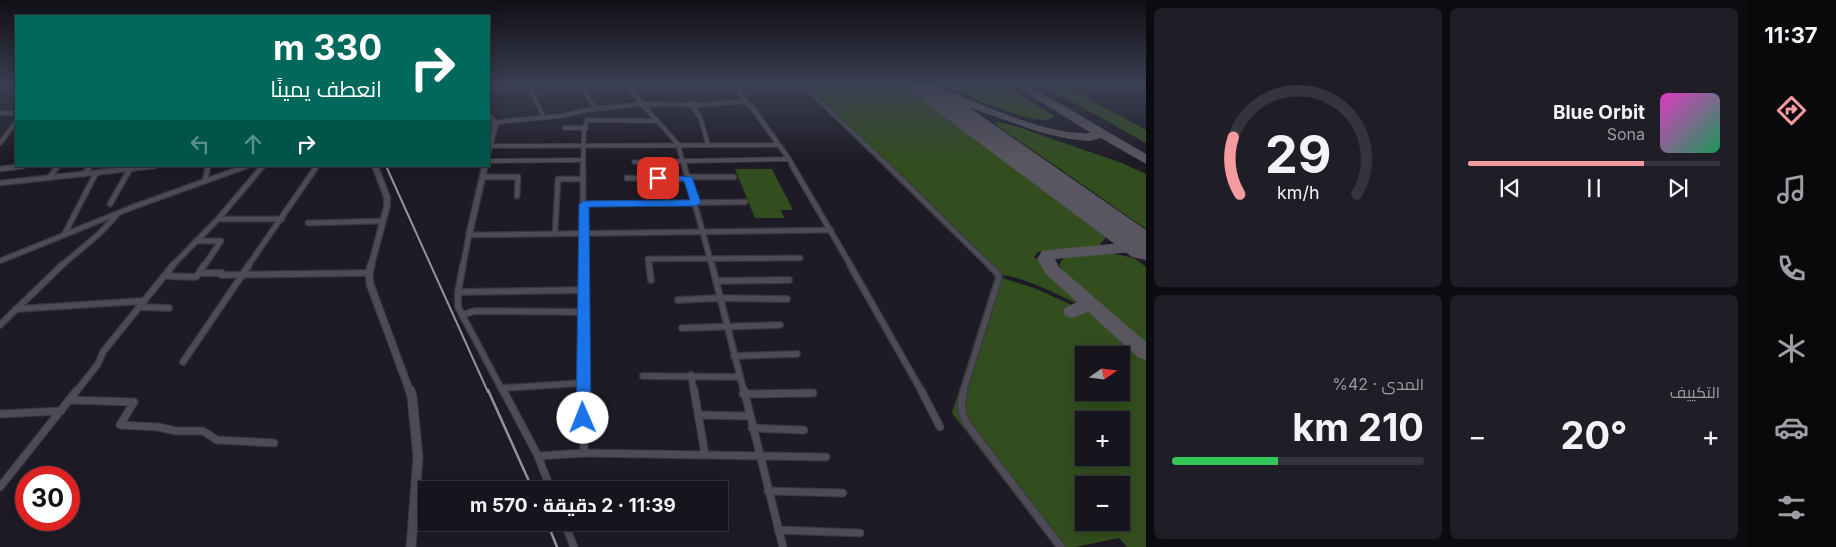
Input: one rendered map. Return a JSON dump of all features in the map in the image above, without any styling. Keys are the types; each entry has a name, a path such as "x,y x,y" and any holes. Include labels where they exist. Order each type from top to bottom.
{"street":[{"path":"541,111 544,118"},
{"path":"490,125 505,121 571,115 590,111"},
{"path":"648,111 678,144 696,203 708,258 716,281 758,455 783,547"},
{"path":"695,111 700,117 708,144"},
{"path":"754,111 789,159 831,230 940,426"},
{"path":"829,111 998,274 999,280 961,399 961,411 967,424 1061,547"},
{"path":"0,113 15,113"},
{"path":"490,115 496,123"},
{"path":"584,453 583,160 587,120 656,120"},
{"path":"0,142 15,123"},
{"path":"490,145 496,123"},
{"path":"564,128 586,128"},
{"path":"490,149 584,145 778,145"},
{"path":"634,162 789,159"},
{"path":"490,161 583,160"},
{"path":"0,169 16,167"},
{"path":"49,178 57,167"},
{"path":"84,174 89,167"},
{"path":"0,183 138,167"},
{"path":"206,181 208,167"},
{"path":"0,260 244,167"},
{"path":"0,487 98,364 103,352 142,304 262,167"},
{"path":"183,362 316,167"},
{"path":"375,167 387,197 387,206 369,273 370,284 412,397 418,457 411,547"},
{"path":"485,167 468,234 458,292 458,307 538,456 548,481"},
{"path":"110,204 130,169"},
{"path":"64,236 96,173"},
{"path":"482,177 518,177 518,196"},
{"path":"627,178 734,177"},
{"path":"555,233 558,180 583,179"},
{"path":"584,204 744,202"},
{"path":"0,325 52,274 100,233 117,214"},
{"path":"218,219 282,219"},
{"path":"308,222 383,221"},
{"path":"468,234 702,233 831,230"},
{"path":"165,276 196,277 221,242 196,241"},
{"path":"651,280 648,259 800,258"},
{"path":"199,273 369,273"},
{"path":"716,281 789,280"},
{"path":"458,292 582,290"},
{"path":"678,300 720,298 788,300"},
{"path":"16,309 142,304 169,308"},
{"path":"462,315 475,311 583,312"},
{"path":"682,328 780,326"},
{"path":"734,356 797,354"},
{"path":"691,375 705,454"},
{"path":"643,376 739,376"},
{"path":"503,388 583,383"},
{"path":"743,394 813,392"},
{"path":"69,400 134,402 120,425 203,431 217,440 274,443"},
{"path":"0,414 61,411"},
{"path":"698,415 749,416"},
{"path":"752,428 804,430"},
{"path":"538,456 584,453 826,457"},
{"path":"768,491 843,493"},
{"path":"778,530 860,533"},
{"path":"568,531 574,547"}],"green space":[{"path":"827,111 937,111 1106,237 1098,247 1038,252 1034,257 1075,294 1076,303 1024,280 1004,275 996,276 1034,288 1101,318 1146,357 1146,547 1127,547 1119,538 1075,547 1055,547 952,413 995,276"},
{"path":"1004,111 1045,111 1054,116 1047,120"},
{"path":"1088,111 1110,111 1146,130 1146,143"},
{"path":"998,122 1015,126 1122,163 1146,174 1146,229 995,124"},
{"path":"735,169 772,169 793,210 781,210 784,218 755,218"},
{"path":"1106,252 1134,258 1146,267 1146,347 1066,278 1059,265 1065,256"}],"taxiway":[{"path":"988,111 1043,129 1069,135 1090,137 1103,134"},
{"path":"1063,111 1103,134"},
{"path":"1103,134 1146,160"},
{"path":"1143,246 1048,255 1046,259 1052,270 1146,353"},
{"path":"1072,312 1090,304"}],"runway":[{"path":"955,111 1146,248"}],"railway":[{"path":"386,167 488,392"},
{"path":"488,390 529,481"},
{"path":"551,531 557,547"}],"route":[{"path":"583,418 582,265 584,204 696,203 688,178 658,178"}]}
